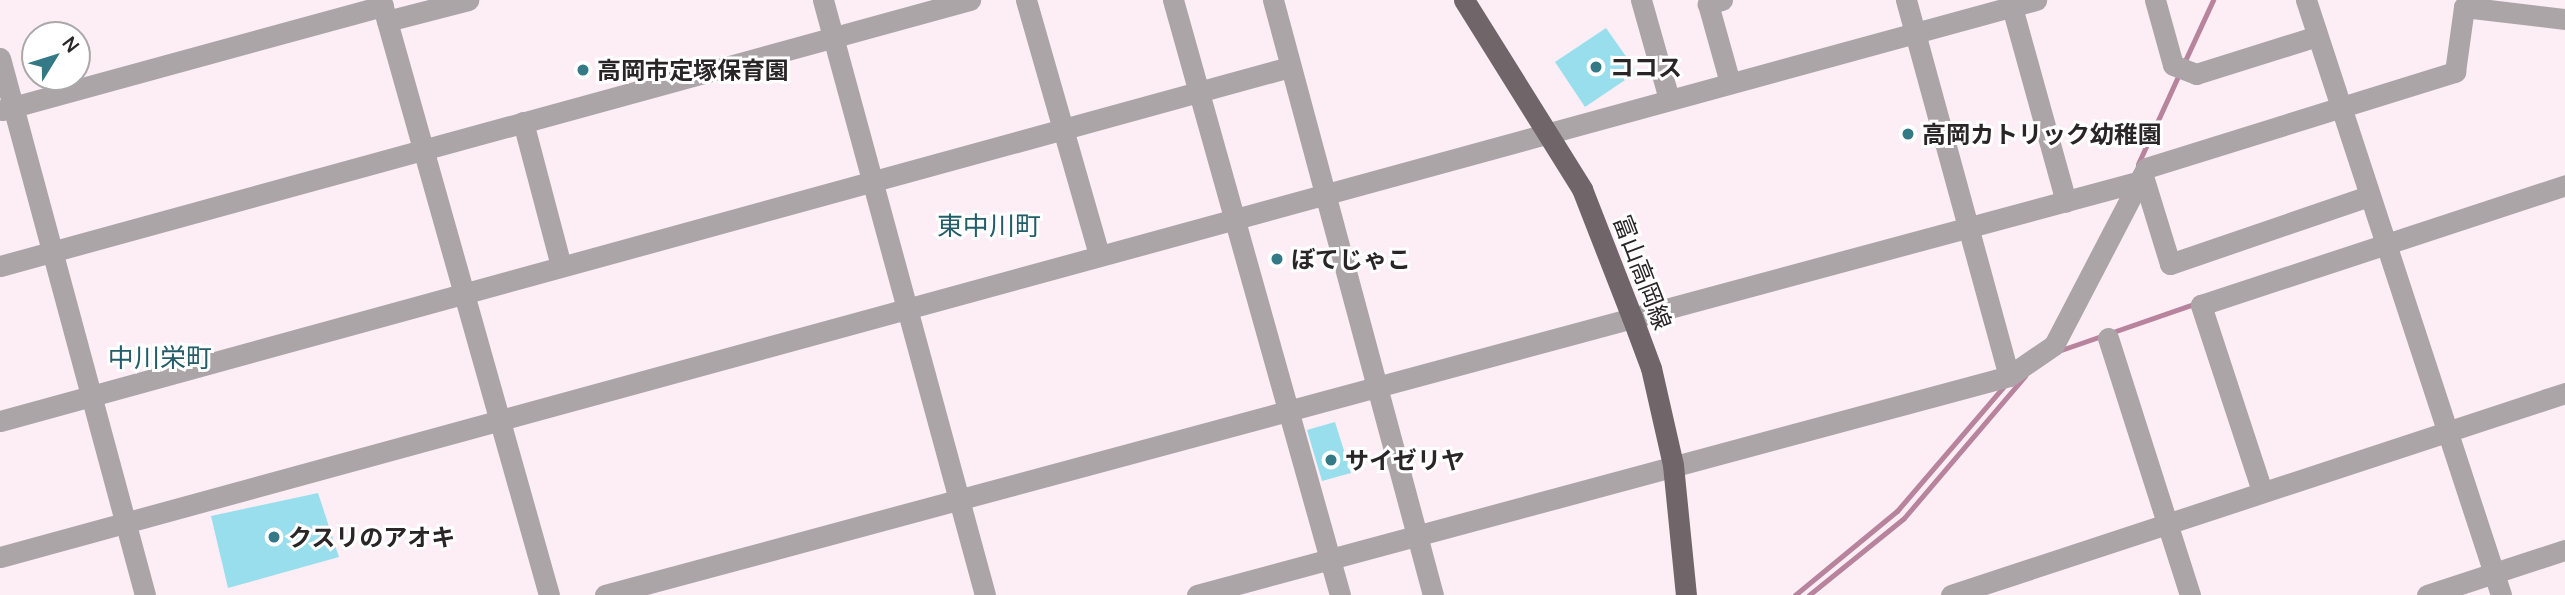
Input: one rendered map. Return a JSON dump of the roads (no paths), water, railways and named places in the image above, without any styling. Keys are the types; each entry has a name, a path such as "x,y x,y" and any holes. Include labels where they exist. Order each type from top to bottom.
{"main road":[{"name":"富山高岡線","path":"1464,0 1551,133 1582,189 1632,317 1651,368 1672,465 1686,595"}],"street":[{"path":"7,109 384,9 467,0"},
{"path":"823,0 961,497 985,595"},
{"path":"0,266 970,0"},
{"path":"1026,0 1099,255"},
{"path":"1173,0 1340,595"},
{"path":"1273,0 1433,595"},
{"path":"1641,0 1669,99"},
{"path":"1722,0 1708,4 1730,83"},
{"path":"1906,0 2008,376"},
{"path":"0,557 2036,0"},
{"path":"2155,0 2174,65 2196,74 2317,36"},
{"path":"2306,0 2501,595"},
{"path":"2012,7 2066,202"},
{"path":"1197,595 2008,376 2054,345 2146,168 2455,72 2464,7 2565,19"},
{"path":"384,9 549,595"},
{"path":"0,58 7,109 92,396 145,595"},
{"path":"0,421 465,291 873,182 1199,89 1290,67"},
{"path":"523,122 561,266"},
{"path":"605,595 1286,408 1968,229 2141,178"},
{"path":"2141,178 2171,264 2369,196"},
{"path":"2262,491 2201,305 2565,185"},
{"path":"2108,338 2165,524 2190,595"},
{"path":"1951,595 2565,393"},
{"path":"2427,595 2565,550"}],"waterway":[{"path":"2183,65 2213,0"},
{"path":"2138,164 2179,74"},
{"path":"2061,350 2197,303"},
{"path":"1809,595 1904,518 2025,376"},
{"path":"1795,595 1897,511 2005,385"}],"place":[{"name":"ココス","path":"1596,67"},
{"name":"高岡市定塚保育園","path":"583,70"},
{"name":"高岡カトリック幼稚園","path":"1908,134"},
{"name":"ぼてじゃこ","path":"1277,259"},
{"name":"サイゼリヤ","path":"1331,460"},
{"name":"クスリのアオキ","path":"274,537"}],"district":[{"name":"東中川町","path":"989,226"},
{"name":"中川栄町","path":"160,358"}]}
